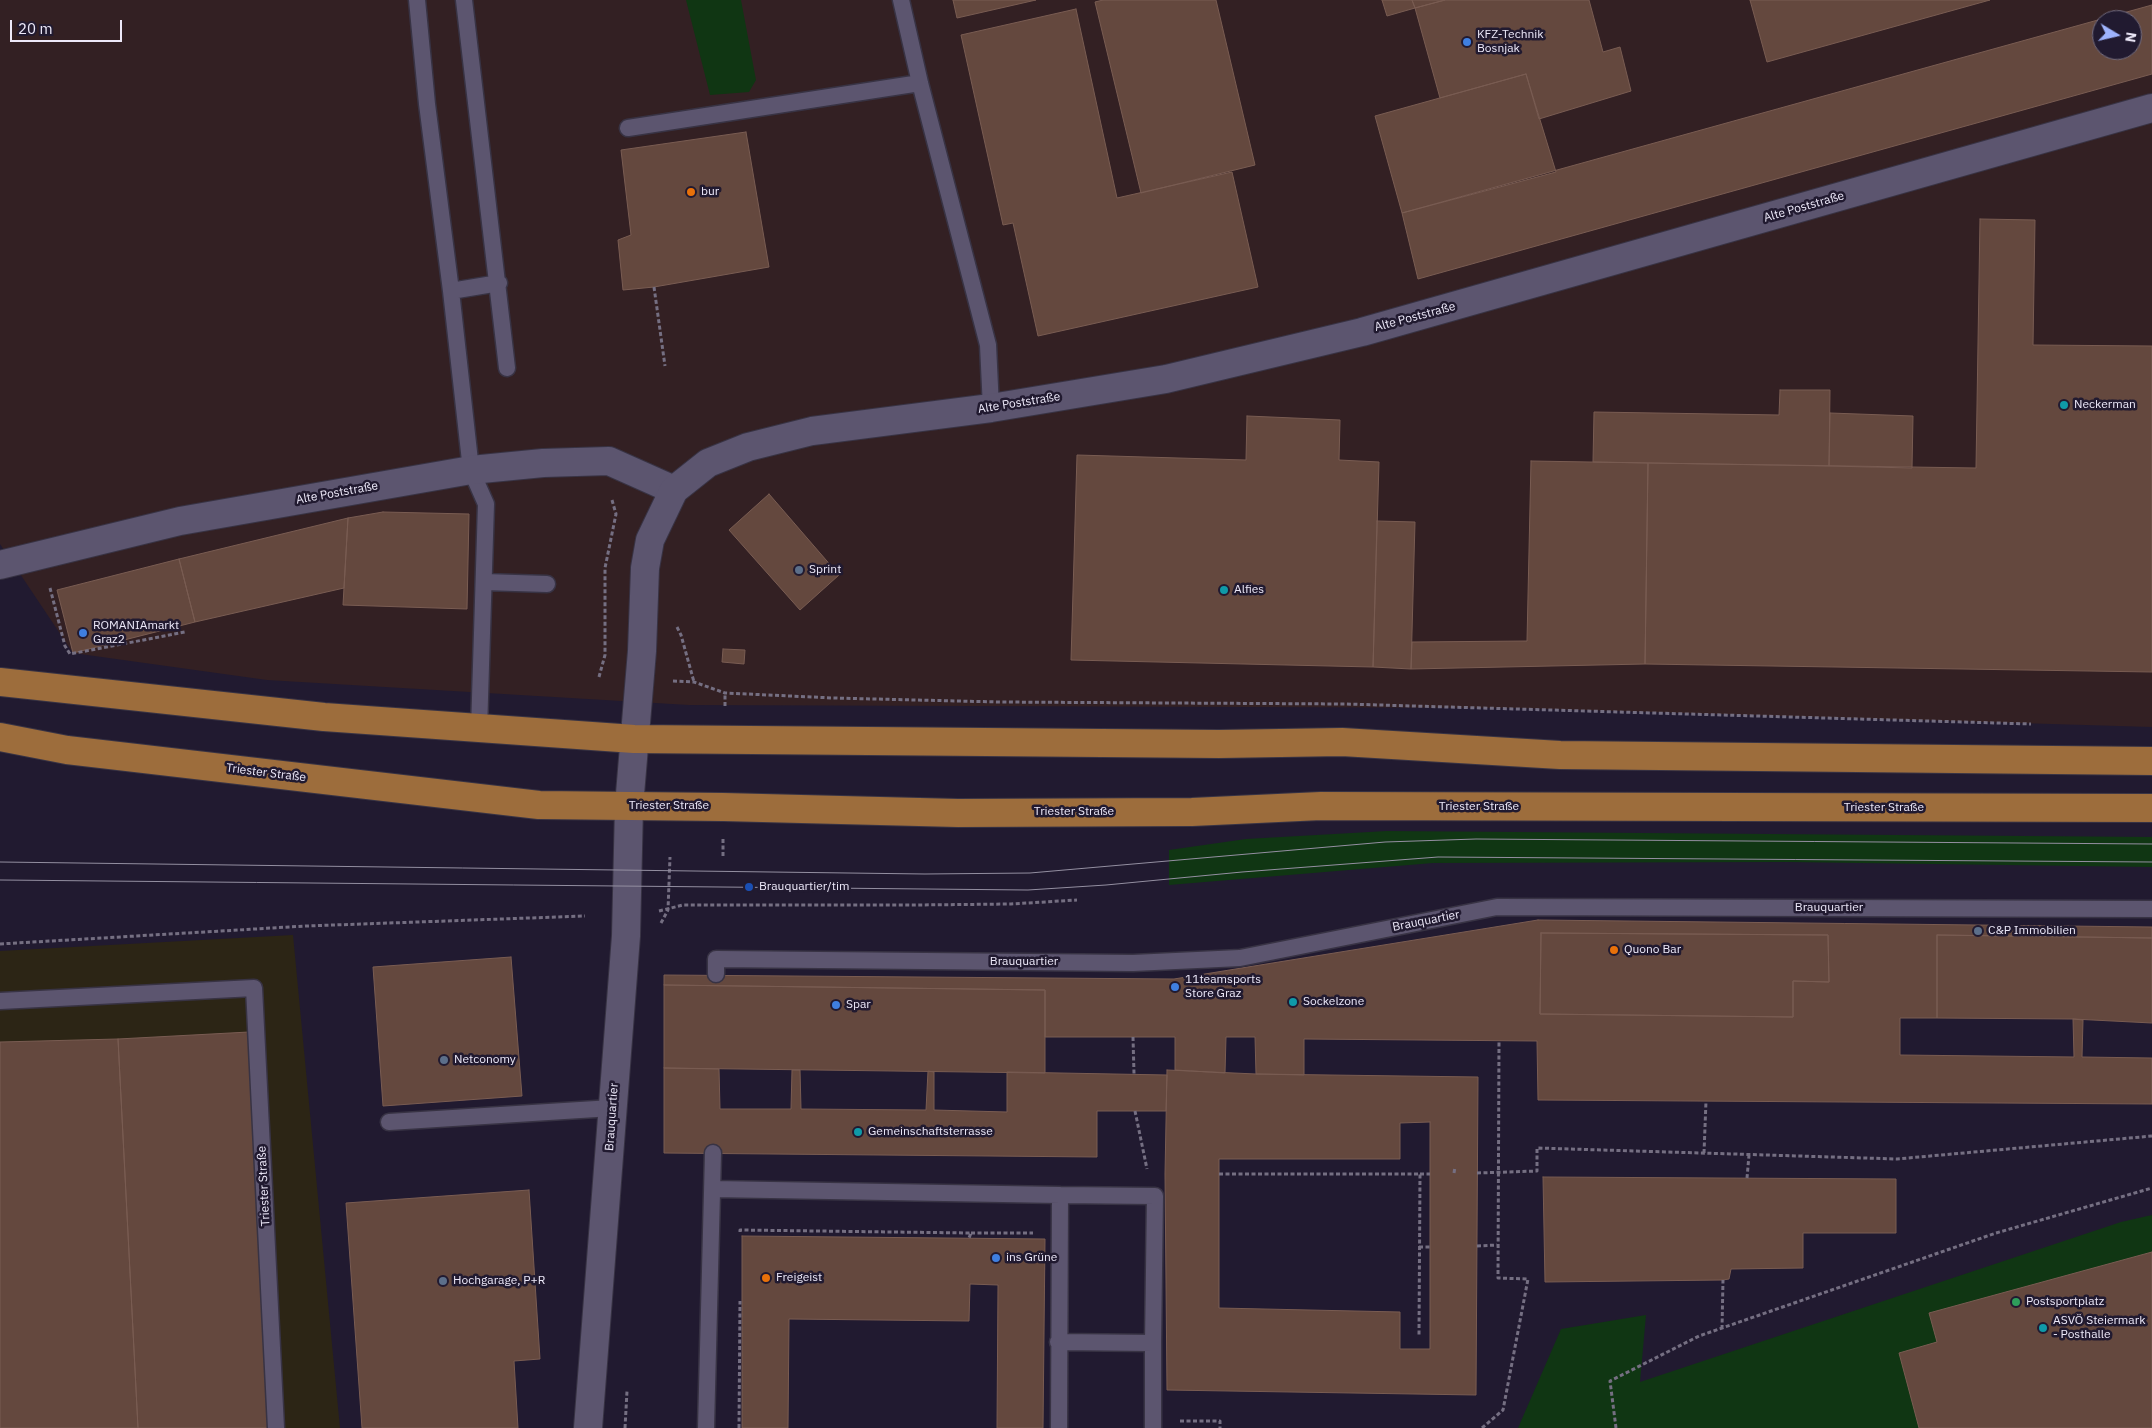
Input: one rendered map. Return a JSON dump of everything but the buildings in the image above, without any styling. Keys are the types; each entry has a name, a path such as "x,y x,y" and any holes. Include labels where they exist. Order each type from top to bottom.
{"main road":[{"path":"0,682 324,717 480,730 634,739 1209,744 1342,742 1560,755 2152,760"},
{"name":"Triester Straße","path":"0,737 67,750 539,805 958,813 1192,812 1321,806 2152,808"}],"street":[{"name":"Alte Poststraße","path":"629,806 642,651 645,568 650,540 674,490 708,463 748,447 812,431 992,408 1166,379 1362,332 2152,108"},
{"name":"Alte Poststraße","path":"0,565 180,520 471,470 543,463 609,461 674,490"},
{"name":"Brauquartier","path":"588,1428 626,936 629,806"}],"lane":[{"path":"417,0 427,104 451,291 471,470 486,504 480,730"},
{"path":"464,0 507,368"},
{"path":"901,0 920,83 988,345 992,408"},
{"path":"628,128 920,83"},
{"path":"451,291 498,283"},
{"path":"484,582 546,584"},
{"name":"Brauquartier","path":"716,974 716,959 1133,963 1240,958 1497,907 2152,909"},
{"name":"Triester Straße","path":"0,1001 254,988 276,1428"},
{"path":"389,1122 612,1108"},
{"path":"706,1428 714,1153"},
{"path":"713,1189 1155,1196 1153,1428"},
{"path":"1059,1428 1060,1195"},
{"path":"1058,1342 1153,1343"}],"path":[{"path":"654,287 665,366"},
{"path":"599,677 605,655 604,568 616,514 612,500"},
{"path":"41,554 65,646 70,654 185,632"},
{"path":"686,681 725,693 833,698 998,702 1345,704 2034,724"},
{"path":"668,910 670,857"},
{"path":"652,912 668,910 683,905 1011,904 1077,900"},
{"path":"0,944 306,926 585,916"},
{"path":"1133,1037 1134,1074"},
{"path":"1482,1428 1502,1410 1528,1279 1498,1278 1499,1041"},
{"path":"1704,1153 1706,1101"},
{"path":"1135,1111 1148,1172"},
{"path":"1477,1173 1537,1171 1537,1148 1897,1159 2152,1136"},
{"path":"1747,1178 1749,1155"},
{"path":"1454,1173 1455,1166"},
{"path":"1219,1174 1430,1174"},
{"path":"1419,1335 1420,1174"},
{"path":"1616,1428 1610,1381 1699,1336 1996,1233 2152,1188"},
{"path":"740,1240 740,1230 1060,1233"},
{"path":"969,1238 971,1232"},
{"path":"1477,1246 1497,1245"},
{"path":"1419,1247 1430,1247"},
{"path":"1722,1329 1723,1280"},
{"path":"738,1428 740,1299"}],"shaded area":[{"path":"0,0 2152,0 2152,727 1515,708 689,705 267,680 73,653 0,544"},
{"path":"293,935 340,1428 0,1428 0,951"}],"green space":[{"path":"686,0 741,0 756,80 749,92 710,95"},
{"path":"1387,831 2152,837 2152,867 1786,862 1433,863 1169,885 1169,850 1246,839"},
{"name":"Postsportplatz","path":"2152,1215 2152,1428 1518,1428 1561,1329 1646,1315 1640,1382 2121,1222"}],"tram line":[{"path":"0,862 925,874 1030,873 1385,842 1476,839 2152,844"},
{"path":"0,880 1028,890 1438,857 2152,862"}],"place":[{"name":"KFZ-Technik Bosnjak","path":"1467,42"},
{"name":"bur","path":"691,192"},
{"name":"Neckerman","path":"2064,405"},
{"name":"Sprint","path":"799,570"},
{"name":"Alfies","path":"1224,590"},
{"name":"ROMANIAmarkt Graz2","path":"83,633"},
{"name":"Brauquartier/tim","path":"749,887"},
{"name":"C&P Immobilien","path":"1978,931"},
{"name":"Quono Bar","path":"1614,950"},
{"name":"11teamsports Store Graz","path":"1175,987"},
{"name":"Sockelzone","path":"1293,1002"},
{"name":"Spar","path":"836,1005"},
{"name":"Netconomy","path":"444,1060"},
{"name":"Gemeinschaftsterrasse","path":"858,1132"},
{"name":"ins Grüne","path":"996,1258"},
{"name":"Freigeist","path":"766,1278"},
{"name":"Hochgarage, P+R","path":"443,1281"},
{"name":"Postsportplatz","path":"2016,1302"},
{"name":"ASVÖ Steiermark - Posthalle","path":"2043,1328"}]}
